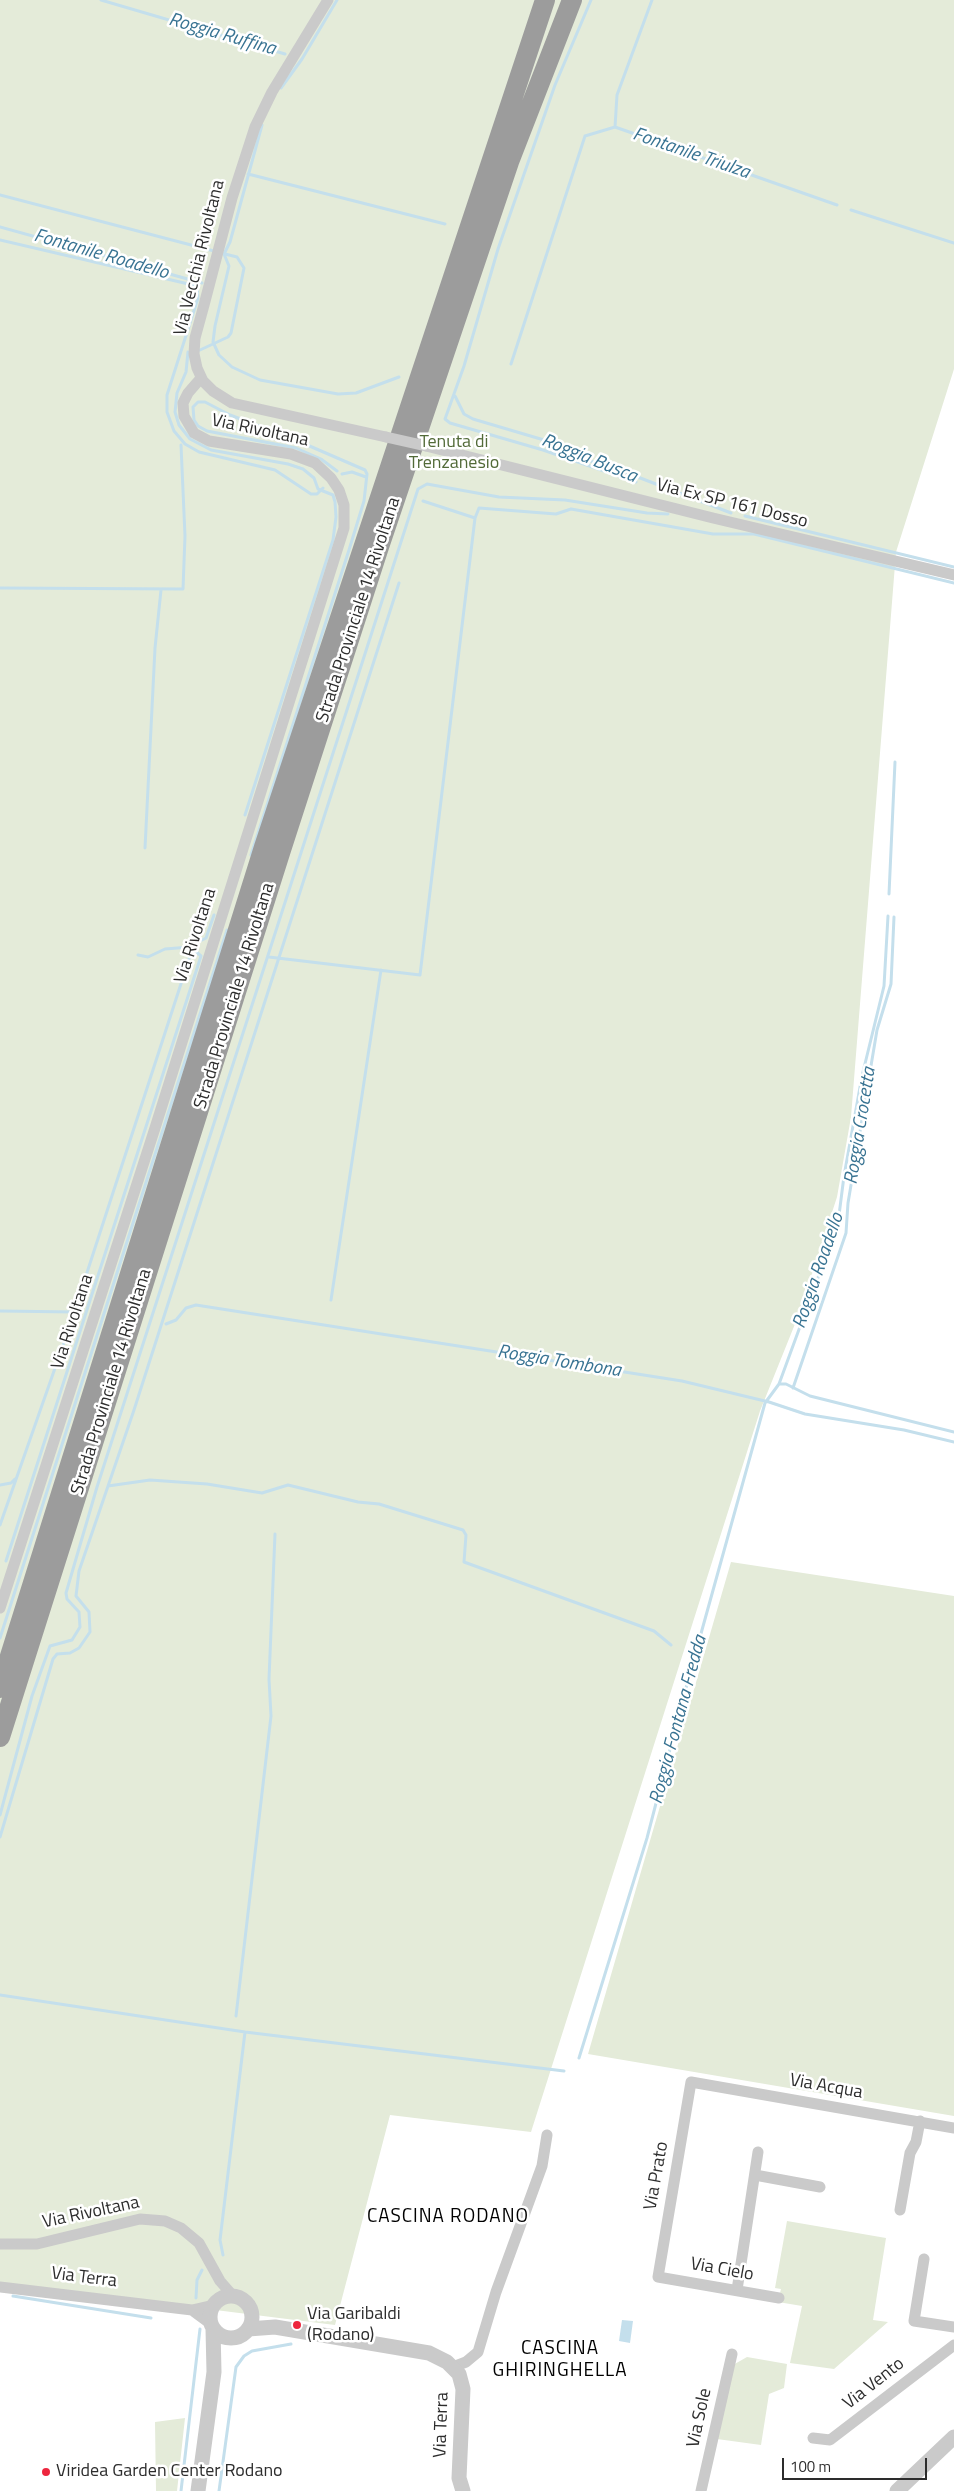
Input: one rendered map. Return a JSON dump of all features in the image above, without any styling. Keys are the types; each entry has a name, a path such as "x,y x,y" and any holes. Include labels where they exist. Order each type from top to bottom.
{"highway":[{"path":"506,145 519,41 532,0"},
{"path":"506,145 545,0"},
{"path":"470,254 506,145 563,0"},
{"path":"506,145 572,0"},
{"name":"Strada Provinciale 14 Rivoltana","path":"0,1688 264,847 470,254"},
{"name":"Strada Provinciale 14 Rivoltana","path":"0,1737 379,547 470,254"}],"street":[{"name":"Via Vecchia Rivoltana","path":"201,378 195,361 195,338 245,156 255,127 272,92 328,0"},
{"name":"Via Ex SP 161 Dosso","path":"201,378 213,391 236,405 426,446 713,518 954,575"},
{"name":"Via Rivoltana","path":"0,1608 155,1128 344,528 341,496 334,482 315,464 292,454 209,441 194,433 184,416 183,403 188,393 201,378"},
{"name":"Via Acqua","path":"692,2082 954,2128"},
{"name":"Via Prato","path":"658,2277 692,2082"},
{"path":"900,2210 910,2153 916,2142 920,2121"},
{"path":"250,2321 274,2327 429,2353 449,2363 474,2357 480,2346 493,2301 542,2166 547,2135"},
{"path":"737,2290 758,2152"},
{"path":"754,2175 820,2187"},
{"name":"Via Rivoltana","path":"0,2244 37,2244 134,2220 161,2220 174,2224 193,2237 203,2250 220,2281 234,2296"},
{"path":"924,2259 914,2321 954,2327"},
{"name":"Via Cielo","path":"658,2277 779,2298"},
{"path":"216,2303 220,2281"},
{"name":"Via Terra","path":"0,2287 192,2310 216,2303"},
{"path":"198,2491 214,2372 210,2312 216,2303 225,2297 234,2296 244,2301 250,2321 241,2336 231,2338 221,2336 212,2326"},
{"name":"Via Terra","path":"192,2310 212,2326"},
{"path":"214,2372 231,2338"},
{"name":"Via Vento","path":"813,2438 830,2440 954,2345"},
{"name":"Via Sole","path":"702,2491 732,2354"},
{"name":"Via Terra","path":"449,2363 461,2378 463,2389 459,2478 463,2491"},
{"path":"897,2491 954,2437"},
{"path":"912,2491 916,2473"}],"green space":[{"name":"Tenuta di Trenzanesio","path":"0,0 954,0 954,369 896,552 851,1117 837,1197 799,1314 760,1411 531,2132 390,2115 335,2325 0,2283"},
{"path":"731,1562 954,1596 954,2116 588,2054"},
{"path":"787,2221 886,2238 873,2320 888,2322 834,2369 790,2363 802,2306 778,2302 781,2289 775,2288"},
{"path":"747,2357 787,2364 784,2388 769,2394 761,2445 717,2439 733,2365"},
{"path":"185,2418 177,2491 156,2491 155,2422"}],"water":[{"path":"622,2320 633,2321 630,2343 619,2341"}],"waterway":[{"name":"Roggia Ruffina","path":"101,0 285,54"},
{"name":"Roggia Ruffina","path":"281,88 302,59 337,0"},
{"path":"591,0 555,85 498,249 464,366 445,419 450,423 543,450 636,482"},
{"name":"Fontanile Triulza","path":"652,0 617,95 615,127 837,205"},
{"path":"224,254 230,242 262,125"},
{"path":"511,364 585,136 615,127"},
{"path":"248,174 445,224"},
{"path":"0,195 214,251"},
{"name":"Fontanile Triulza","path":"851,210 954,243"},
{"name":"Fontanile Roadello","path":"0,227 202,283"},
{"path":"0,240 197,286 198,298 167,395 167,412 174,431 185,444 199,452 275,470 311,494 317,494 323,488"},
{"path":"224,254 229,266 213,342 219,355 232,367 260,380 338,394 356,393 399,377"},
{"path":"200,350 228,337 231,333 244,268 237,257 225,254"},
{"path":"188,352 186,372 177,393 175,412 179,425 190,439 211,450 288,464 303,469 314,478 318,489 333,495 335,502 336,517 333,540 245,815"},
{"name":"Roggia Busca","path":"455,396 464,414 473,419 544,440 580,458 617,469 731,513"},
{"path":"251,855 364,501 367,474 365,470 298,441 230,415 205,402 198,402 193,407 194,420 198,426 207,431 296,448 321,459 337,471"},
{"path":"0,588 183,589 185,536 181,445"},
{"path":"342,474 352,472 366,477"},
{"path":"0,1815 32,1696 50,1646 72,1640 80,1627 79,1612 67,1599 66,1593 97,1487 418,489 427,484 499,497 565,500 647,513 668,514"},
{"path":"423,501 475,518"},
{"path":"269,957 420,975 475,518 479,508 556,514 571,509 713,534 754,534 954,583"},
{"name":"Roggia Busca","path":"745,516 954,567"},
{"path":"0,1837 53,1659 57,1654 70,1653 79,1648 90,1632 89,1612 76,1596 79,1571 134,1410 399,583"},
{"path":"145,848 155,648 161,590"},
{"name":"Roggia Roadello","path":"889,894 895,762"},
{"path":"6,1561 201,956 193,949 194,944 206,938 214,915"},
{"name":"Roggia Roadello","path":"888,916 884,986 862,1076 844,1176 838,1223 779,1384 786,1384 810,1396 954,1432"},
{"name":"Roggia Crocetta","path":"793,1388 846,1233 848,1203 877,1030 891,984 894,917"},
{"path":"0,1638 227,930"},
{"path":"138,955 148,957 165,949 190,947"},
{"path":"81,1291 191,953"},
{"path":"331,1300 381,970"},
{"name":"Roggia Tombona","path":"0,1311 75,1312 85,1299"},
{"name":"Roggia Tombona","path":"166,1324 176,1320 186,1308 196,1305 682,1381 769,1402 805,1414 904,1430 954,1442"},
{"path":"0,1525 74,1314"},
{"name":"Roggia Fontana Fredda","path":"579,2058 647,1838 687,1684 765,1403 779,1384"},
{"path":"0,1485 11,1483 15,1479"},
{"path":"108,1486 150,1480 207,1484 262,1493 288,1485 358,1502 379,1504 463,1530 466,1535 464,1562 654,1631 671,1645"},
{"path":"236,2016 271,1716 269,1679 275,1534"},
{"path":"0,1995 245,2032 564,2071"},
{"path":"223,2255 220,2240 245,2032"},
{"path":"196,2298 197,2280 202,2270"},
{"path":"13,2296 151,2318"},
{"path":"181,2491 200,2329"},
{"path":"219,2491 236,2367 244,2356 252,2351 291,2344"}],"place":[{"name":"Via Garibaldi (Rodano)","path":"297,2325"},
{"name":"Viridea Garden Center Rodano","path":"46,2472"}],"district":[{"name":"CASCINA RODANO","path":"448,2217"},
{"name":"CASCINA GHIRINGHELLA","path":"560,2360"}]}
